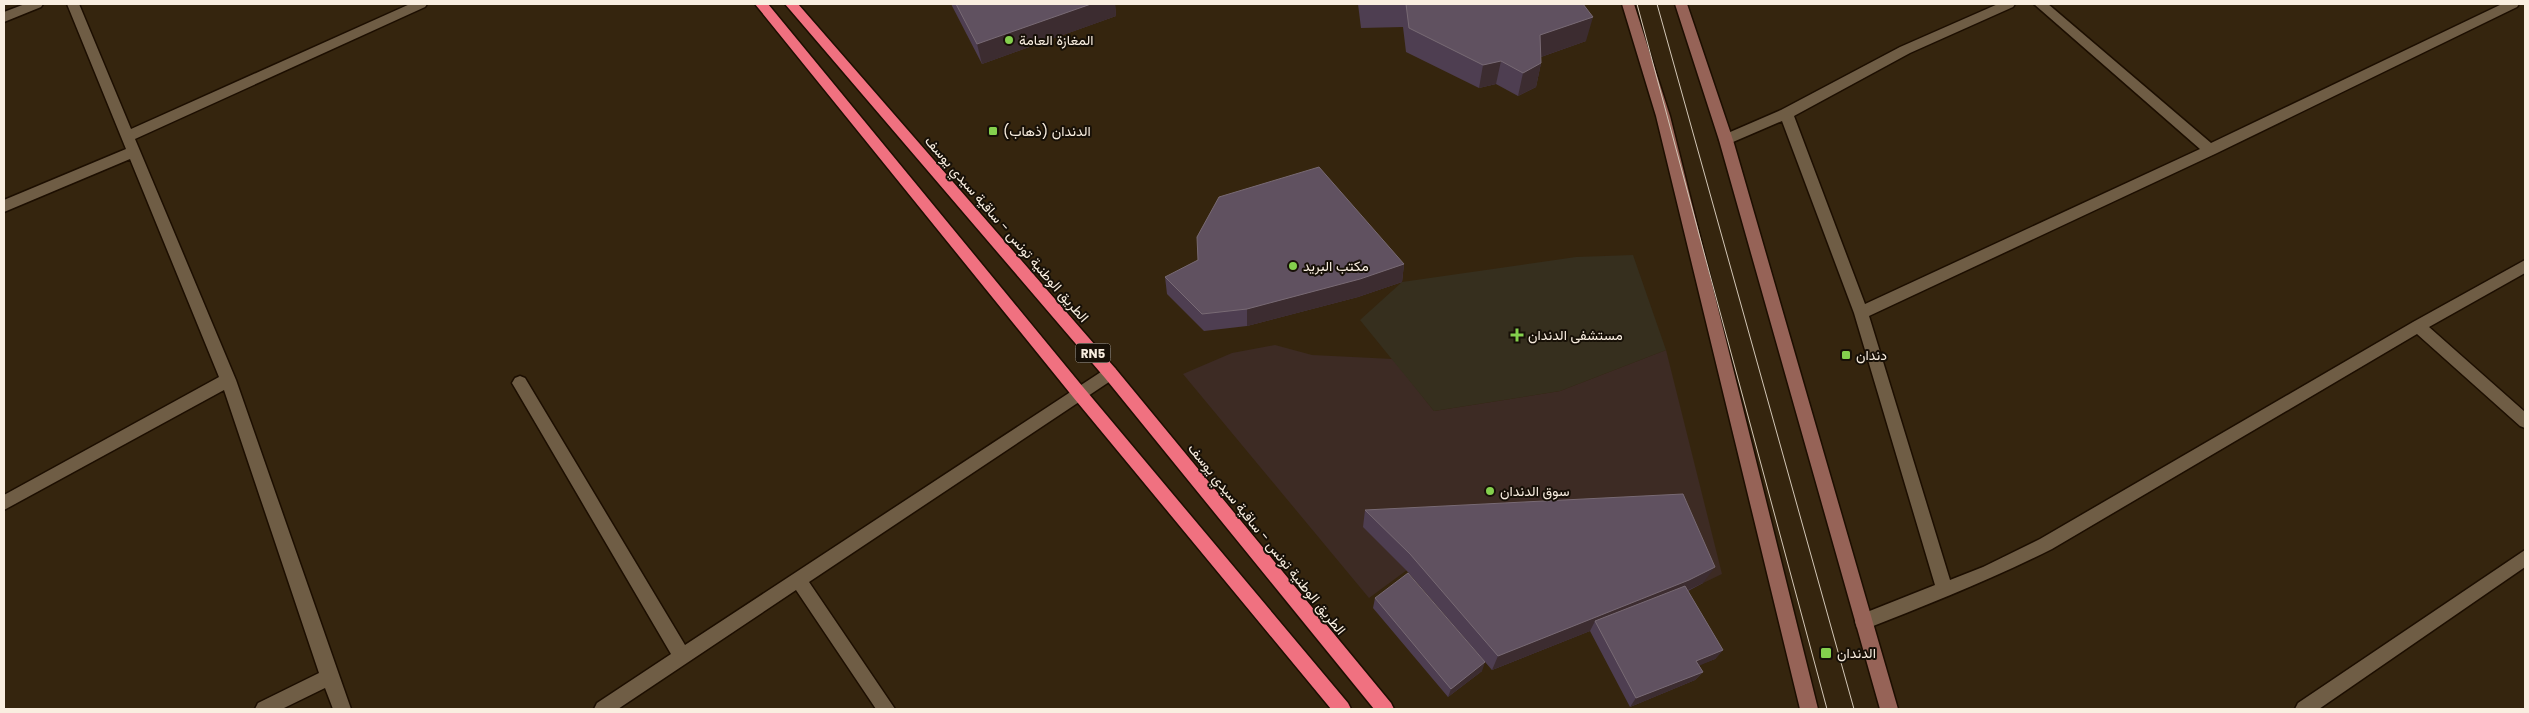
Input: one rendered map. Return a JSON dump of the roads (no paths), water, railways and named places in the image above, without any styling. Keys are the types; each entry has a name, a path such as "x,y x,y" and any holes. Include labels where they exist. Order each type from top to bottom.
{"highway":[{"name":"RN5","path":"761,4 1078,392 1342,709"},
{"name":"الطريق الوطنية تونس - ساقية سيدي يوسف","path":"791,4 1110,373 1385,709"}],"main road":[{"path":"1628,4 1663,116 1809,709"},
{"path":"1681,4 1726,140 1889,709"}],"street":[{"path":"4,17 37,4"},
{"path":"73,4 228,380 329,677 342,709"},
{"path":"128,136 421,4"},
{"path":"1726,140 1786,114 1905,50 2009,4"},
{"path":"2040,4 2210,150"},
{"path":"1861,313 2210,150 2513,4"},
{"path":"1786,114 1861,313 1945,590"},
{"path":"4,206 134,151"},
{"path":"1863,622 1989,572 2046,544 2418,326 2525,266"},
{"path":"2418,326 2525,422"},
{"path":"603,709 1078,392 1110,373"},
{"path":"4,503 228,380"},
{"path":"520,384 682,656"},
{"path":"2304,709 2525,558"},
{"path":"798,579 886,709"},
{"path":"264,709 329,677"}],"tram line":[{"path":"1637,4 1827,709"},
{"path":"1657,4 1854,709"}],"place":[{"name":"المغازة العامة","path":"1009,40"},
{"name":"الدندان (ذهاب)","path":"993,131"},
{"name":"مكتب البريد","path":"1293,266"},
{"name":"مستشفى الدندان","path":"1517,335"},
{"name":"دندان","path":"1846,355"},
{"name":"سوق الدندان","path":"1490,491"},
{"name":"الدندان","path":"1826,653"}]}
